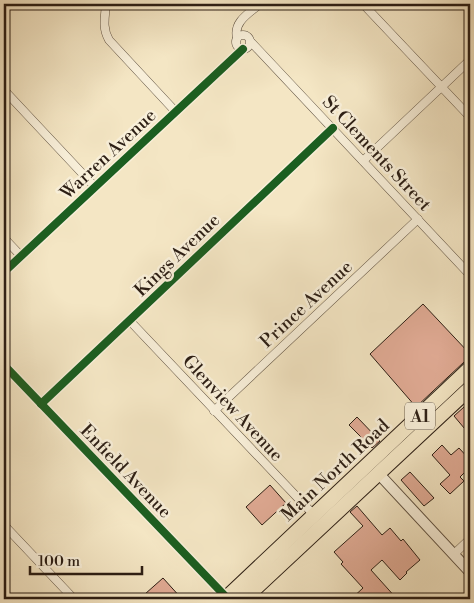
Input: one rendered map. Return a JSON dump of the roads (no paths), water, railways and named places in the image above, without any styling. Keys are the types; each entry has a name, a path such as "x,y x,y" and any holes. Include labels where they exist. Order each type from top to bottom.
{"highway":[{"name":"Main North Road","path":"244,599 319,520 369,463 470,368"},
{"name":"Main North Road","path":"226,599 319,520 379,474 470,388"},
{"path":"369,463 379,474"}],"street":[{"path":"106,4 104,24 109,40 175,111"},
{"path":"232,58 239,39 243,19 260,4"},
{"path":"363,4 470,117"},
{"path":"249,37 247,46 240,48 239,39 249,37"},
{"name":"Warren Avenue","path":"4,272 247,46"},
{"name":"St Clements Street","path":"247,46 260,52 470,275"},
{"path":"363,160 470,60"},
{"path":"4,90 95,187"},
{"name":"Kings Avenue","path":"41,404 333,128"},
{"name":"Prince Avenue","path":"214,410 418,219"},
{"path":"4,238 21,256"},
{"name":"Glenview Avenue","path":"130,321 319,520"},
{"name":"Enfield Avenue","path":"4,365 226,599"},
{"path":"379,474 470,572"},
{"path":"4,524 74,599"},
{"path":"454,554 470,539"}]}
